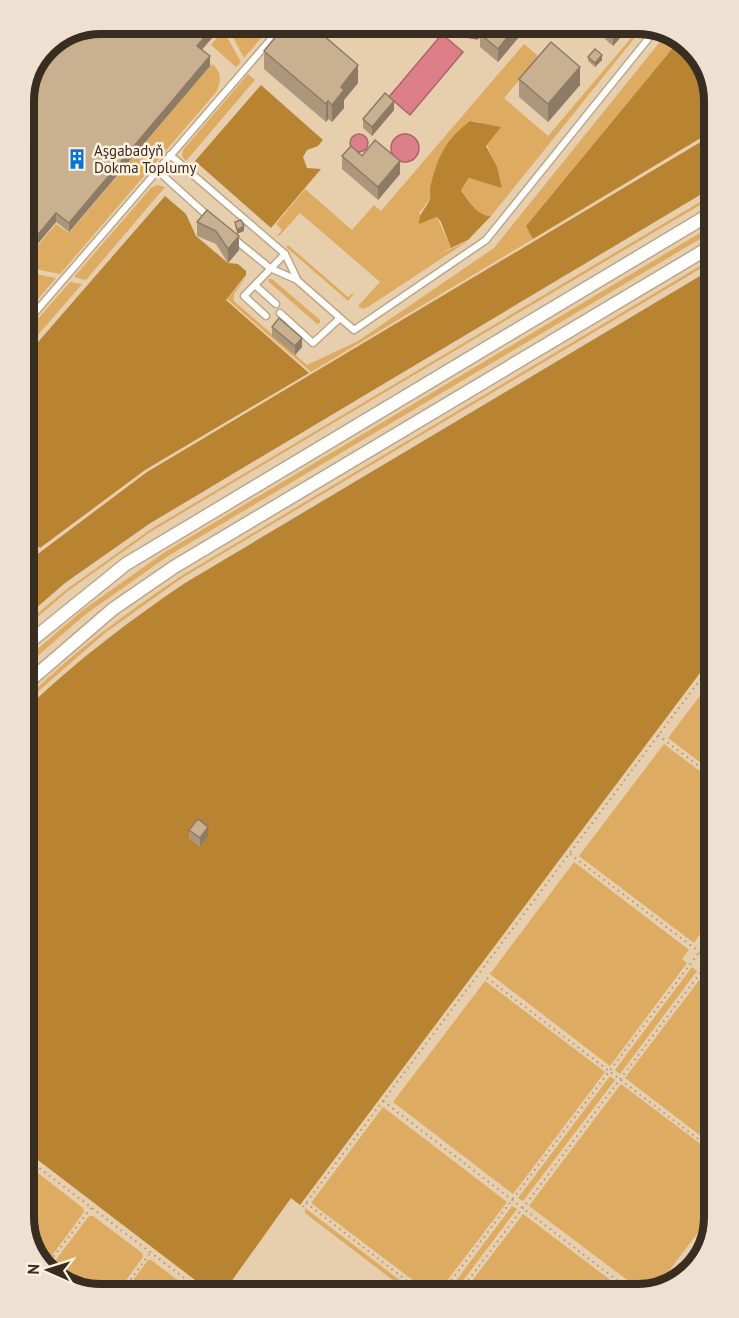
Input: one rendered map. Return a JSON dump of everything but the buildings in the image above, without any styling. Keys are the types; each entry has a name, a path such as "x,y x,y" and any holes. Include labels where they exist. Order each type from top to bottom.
{"street":[{"path":"35,638 126,564 704,218"},
{"path":"34,676 113,609 174,567 704,251"}],"lane":[{"path":"35,313 275,34"},
{"path":"224,230 270,268 297,280 354,330 480,245 650,36"},
{"path":"170,155 285,254 297,280"},
{"path":"157,170 215,222"},
{"path":"266,316 244,297 285,254"},
{"path":"255,285 276,304"},
{"path":"280,314 313,343 340,318"}],"path":[{"path":"303,1207 704,675"},
{"path":"658,735 704,771"},
{"path":"569,854 704,957"},
{"path":"449,1284 704,946"},
{"path":"466,1284 704,969"},
{"path":"487,978 704,1142"},
{"path":"383,1101 622,1284"},
{"path":"34,1166 191,1283"},
{"path":"306,1203 412,1284"},
{"path":"66,1240 91,1208"},
{"path":"128,1283 150,1252"}],"shaded area":[{"path":"220,34 225,34 241,62 236,67 211,45"},
{"path":"231,34 264,34 244,58"},
{"path":"441,35 463,52 410,115 389,97"},
{"path":"465,35 483,35 477,39"},
{"path":"634,35 637,35 491,216 477,210 461,189 470,178 502,187 479,122 470,121 434,176 430,199 419,213 428,221 437,217 451,248 431,258 468,241 368,307 363,309 358,306 380,282 300,213 277,236 282,230 276,224 305,189 352,230 374,205 381,211 524,44 539,57 504,98 548,136"},
{"path":"662,39 675,46 526,226 533,239 311,372 227,299 247,276 234,294 234,301 307,365 358,341 494,248"},
{"path":"675,46 682,51 693,64 701,80 704,102 704,136 533,239 526,226"},
{"path":"212,64 220,76 217,91 60,274 35,269 35,249 56,224 69,233"},
{"path":"248,74 255,80 186,161 182,156 183,150"},
{"path":"261,85 323,140 318,146 307,150 303,157 307,168 321,169 271,228 195,161"},
{"path":"470,121 501,127 486,146 497,167 502,188 469,178 461,190 477,210 491,216 468,240 451,248 437,217 419,224 419,220 430,199 430,186 440,156 454,135"},
{"path":"359,134 365,137 368,143 365,149 359,152 353,149 350,143 353,137"},
{"path":"405,134 415,138 419,148 415,158 405,162 395,158 391,148 395,138"},
{"path":"704,140 704,193 149,524 65,583 35,609 35,556 147,472"},
{"path":"157,185 165,187 86,280 74,277 151,188"},
{"path":"165,196 186,214 196,236 228,263 238,264 246,271 246,275 226,300 309,373 145,470 40,548 35,543 35,346"},
{"path":"704,200 704,203 152,531 68,591 35,620 35,616 67,589 151,529"},
{"path":"704,231 704,237 168,556 86,614 34,659 35,652 83,610 165,552"},
{"path":"288,245 348,297 355,292 348,301 286,247"},
{"path":"704,264 704,267 182,578 105,633 34,694 34,691 82,648 120,618 181,576"},
{"path":"35,274 56,278 35,303"},
{"path":"704,274 704,668 300,1205 291,1198 230,1283 199,1283 34,1157 34,701 103,642 185,583"},
{"path":"268,279 272,279 320,320 320,323 317,324"},
{"path":"70,282 82,284 35,339 36,321"},
{"path":"704,691 704,765 668,738"},
{"path":"664,744 704,774 704,937 700,934 694,943 579,856"},
{"path":"574,862 689,950 682,959 687,963 610,1066 490,974"},
{"path":"692,967 697,971 620,1074 615,1070"},
{"path":"704,976 704,1138 625,1078"},
{"path":"485,981 605,1072 513,1194 393,1102"},
{"path":"610,1076 615,1080 523,1201 518,1198"},
{"path":"621,1084 704,1147 704,1225 663,1278 633,1284 529,1206"},
{"path":"383,1107 507,1202 445,1284 418,1284 311,1203"},
{"path":"34,1170 83,1208 84,1212 63,1240 39,1240 34,1216"},
{"path":"512,1206 517,1209 461,1284 454,1284"},
{"path":"305,1208 404,1284 397,1284 305,1213"},
{"path":"523,1214 616,1284 470,1284"},
{"path":"89,1216 93,1216 142,1253 143,1257 124,1283 97,1283 78,1279 78,1240 71,1240"},
{"path":"148,1260 151,1260 182,1283 131,1283"}],"place":[{"name":"Aşgabadyň Dokma Toplumy","path":"77,159"}]}
